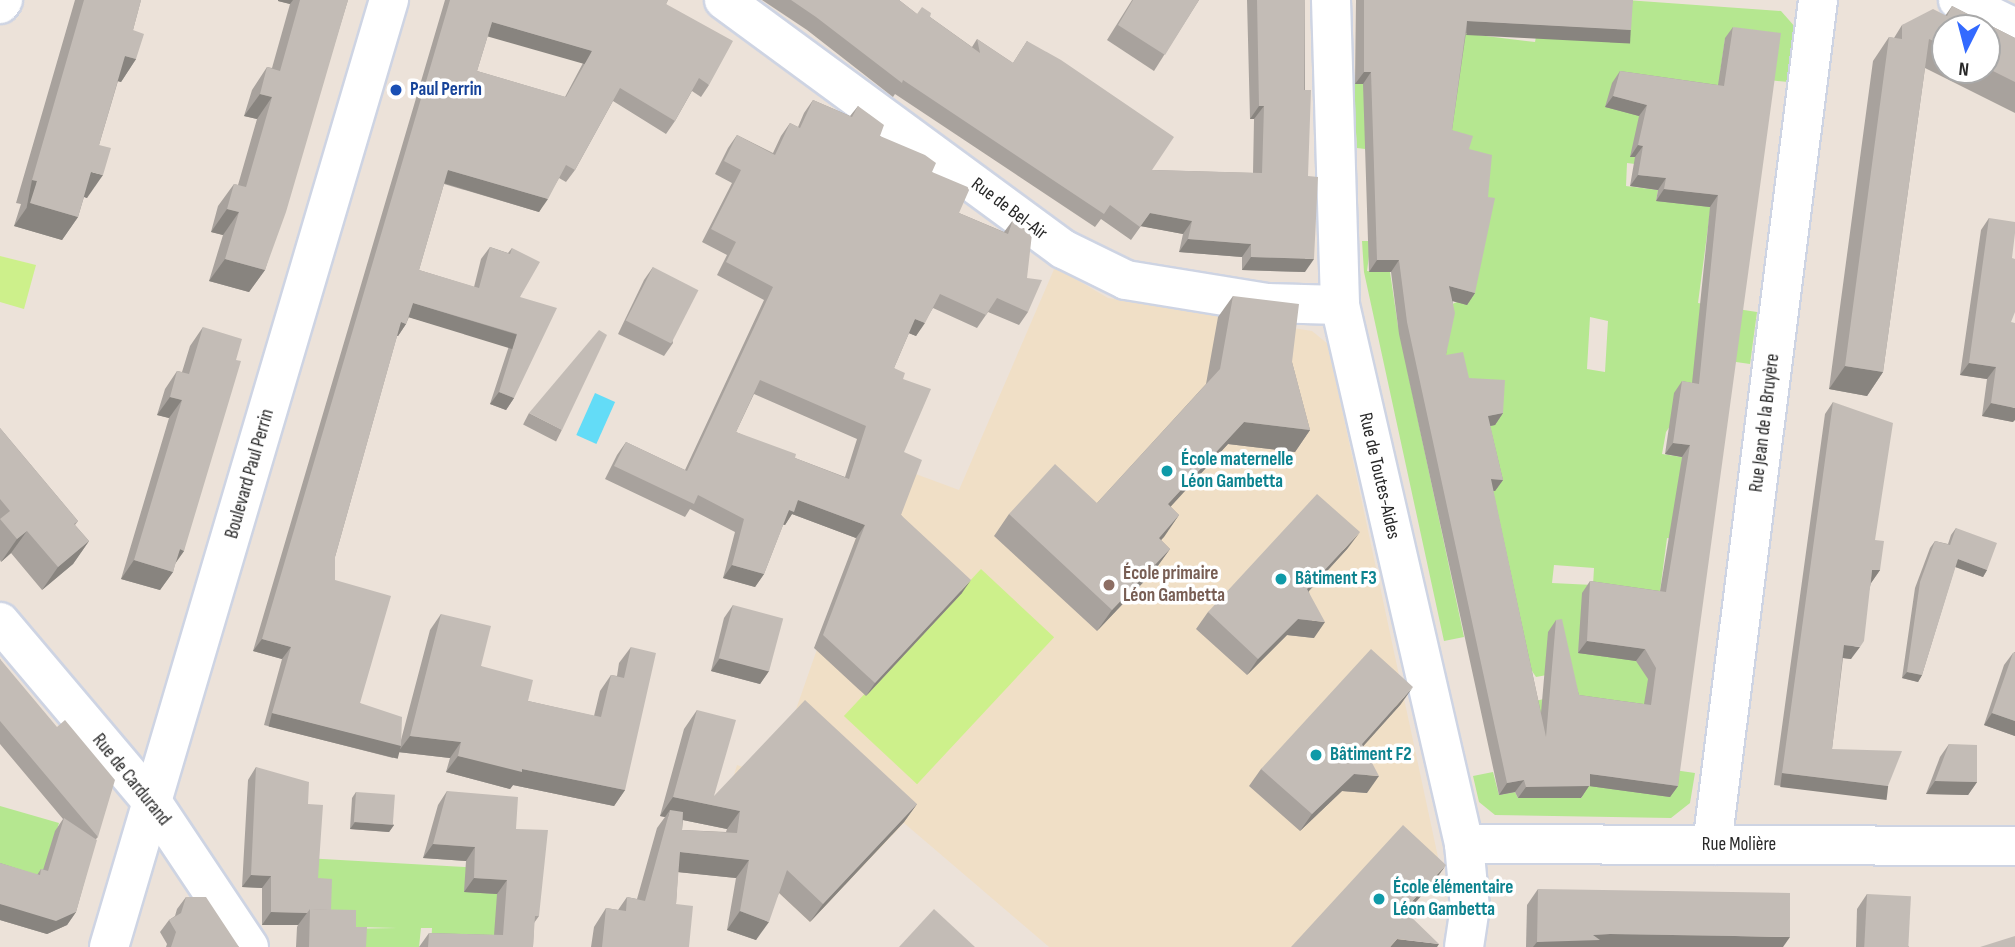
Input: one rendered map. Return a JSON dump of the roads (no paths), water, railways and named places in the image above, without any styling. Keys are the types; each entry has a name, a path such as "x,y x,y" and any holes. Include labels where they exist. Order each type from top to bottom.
{"street":[{"name":"Boulevard Paul Perrin","path":"109,947 390,0"},
{"name":"Rue de Bel-Air","path":"724,0 1063,249 1126,280 1267,303 1340,305"},
{"name":"Rue de Toutes-Aides","path":"1331,0 1340,305 1464,844 1470,907 1464,947"},
{"name":"Rue Jean de la Bruyère","path":"1712,845 1818,0"},
{"path":"1958,0 2015,28"},
{"name":"Rue de Cardurand","path":"0,622 153,803 249,947"},
{"name":"Rue Molière","path":"1464,844 2015,846"}],"water":[{"path":"595,393 615,402 596,444 576,435"}],"place":[{"name":"Paul Perrin","path":"396,90"},
{"name":"École maternelle Léon Gambetta","path":"1167,471"},
{"name":"Bâtiment F3","path":"1281,579"},
{"name":"École primaire Léon Gambetta","path":"1109,585"},
{"name":"Bâtiment F2","path":"1316,755"},
{"name":"École élémentaire Léon Gambetta","path":"1379,899"}]}
